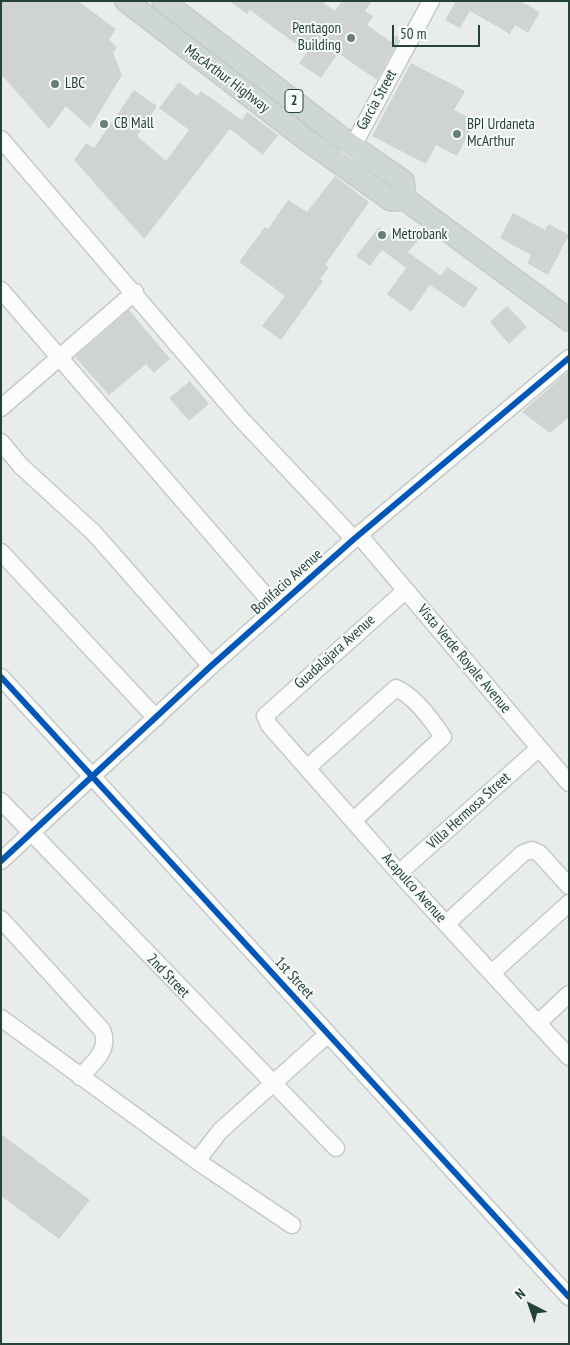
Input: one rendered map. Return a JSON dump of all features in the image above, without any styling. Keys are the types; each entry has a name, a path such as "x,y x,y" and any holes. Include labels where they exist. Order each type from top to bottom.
{"main road":[{"name":"MacArthur Highway","path":"126,1 342,165 391,200 404,199 569,320"},
{"name":"MacArthur Highway","path":"163,1 352,146 403,181 404,199"}],"street":[{"name":"Garcia Street","path":"342,165 431,1"},
{"name":"Vista Verde Royale Avenue","path":"1,139 241,419 406,590 538,749 569,783"},
{"path":"1,290 276,608"},
{"path":"1,408 134,292"},
{"name":"Bonifacio Avenue","path":"1,861 30,833 94,778 211,666 356,537 569,358"},
{"path":"1,442 21,466 94,533 211,666"},
{"path":"3,557 156,718"},
{"name":"Guadalajara Avenue","path":"265,716 406,590"},
{"name":"1st Street","path":"1,677 569,1297"},
{"path":"307,768 396,688 404,691 414,702 443,737 354,820"},
{"name":"Acapulco Avenue","path":"265,716 269,725 399,873 569,1057"},
{"name":"Villa Hermosa Street","path":"399,873 538,749"},
{"name":"2nd Street","path":"1,801 274,1086 336,1148"},
{"path":"446,924 523,853 532,850 539,853 569,886"},
{"path":"492,973 569,903"},
{"path":"1,920 102,1030 105,1037 105,1045 101,1053 80,1077"},
{"path":"538,1023 569,994"},
{"path":"1,1018 197,1161 292,1225"},
{"path":"197,1161 220,1132 274,1086 328,1034"}],"building":[{"name":"CB Mall","path":"1,1 78,1 116,29 109,40 117,47 113,53 122,75 90,128 66,106 49,129 1,74"},
{"name":"Pentagon Building","path":"229,1 321,1 335,11 342,1 372,1 365,11 373,16 367,25 391,42 396,35 400,38 377,80 338,53 321,78 299,63 307,52 250,10 247,14"},
{"path":"452,1 520,1 540,12 528,33 515,25 510,34 470,11 460,28 445,20 455,3"},
{"path":"411,63 465,91 454,110 475,121 457,156 436,145 426,164 372,136"},
{"path":"179,82 197,96 201,91 242,120 247,112 278,135 263,155 230,129 144,239 74,160 86,143 94,148 134,90 157,106 137,136 166,161 189,130 159,108"},
{"path":"335,176 369,202 325,265 329,267 320,279 323,281 281,340 262,326 285,296 239,262 265,227 268,229 288,200 307,212"},
{"path":"513,213 545,230 549,224 569,235 548,275 527,263 531,255 500,238"},
{"path":"379,227 395,239 404,227 419,239 408,252 441,276 447,267 478,288 464,308 430,285 411,312 387,294 406,268 382,250 370,266 356,256"},
{"path":"507,306 527,327 509,344 490,322"},
{"path":"129,310 170,359 154,373 146,364 109,395 75,357"},
{"path":"569,371 569,417 550,433 522,412"},
{"path":"190,381 209,404 189,421 169,398"},
{"path":"1,1134 90,1200 59,1239 1,1196"}],"cycle path":[{"path":"1,861 211,666 354,539 569,358"},
{"path":"1,677 569,1297"}],"place":[{"name":"Pentagon Building","path":"351,38"},
{"name":"LBC","path":"55,84"},
{"name":"CB Mall","path":"104,124"},
{"name":"BPI Urdaneta McArthur","path":"457,134"},
{"name":"Metrobank","path":"382,235"}]}
